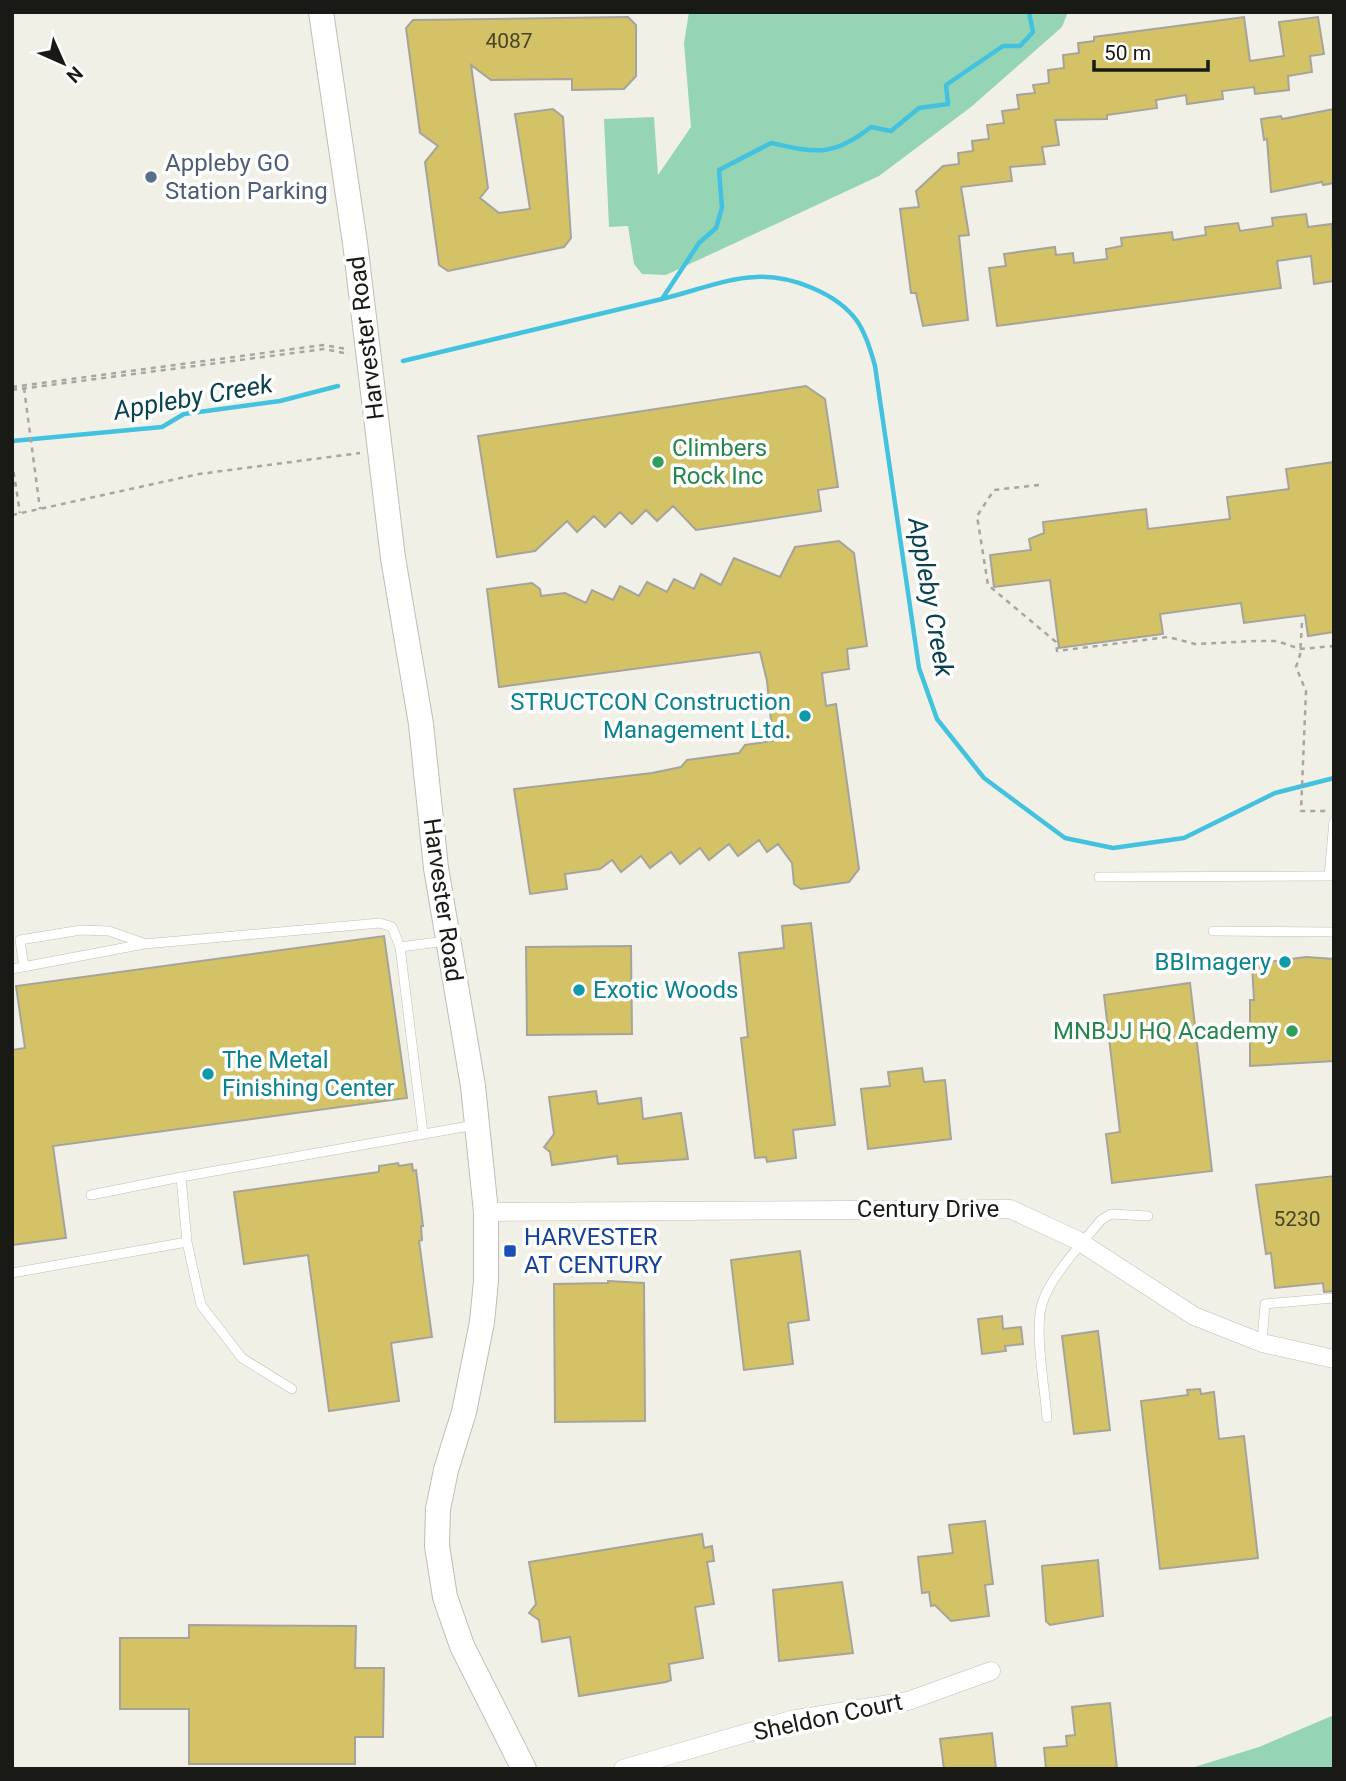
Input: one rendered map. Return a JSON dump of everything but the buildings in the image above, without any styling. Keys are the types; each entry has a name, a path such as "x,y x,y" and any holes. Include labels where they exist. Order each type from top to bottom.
{"main road":[{"name":"Harvester Road","path":"321,12 368,352 393,558 421,724 436,868 477,1124 486,1212 482,1322 464,1412 443,1483 437,1546 445,1597 462,1646 524,1769"}],"street":[{"name":"Century Drive","path":"486,1212 1010,1209 1083,1244 1194,1316 1262,1343 1334,1359"},
{"name":"Sheldon Court","path":"622,1769 791,1720 908,1701 991,1671"}],"lane":[{"path":"1099,877 1331,876 1334,821"},
{"path":"12,969 144,944 380,923 392,927 401,947 423,1133"},
{"path":"24,967 20,940 81,930 109,931 144,944"},
{"path":"1213,931 1334,932"},
{"path":"401,947 448,941"},
{"path":"91,1195 477,1124"},
{"path":"181,1177 187,1242 201,1305 242,1358 292,1389"},
{"path":"1047,1418 1041,1304 1101,1220 1111,1214 1149,1216"},
{"path":"12,1273 187,1242"},
{"path":"1262,1343 1265,1304 1334,1298"}],"path":[{"path":"12,388 323,345 368,352"},
{"path":"12,388 324,349 346,354 368,352"},
{"path":"24,388 40,509"},
{"path":"12,515 199,474 358,454 379,443"},
{"path":"12,462 20,513"},
{"path":"1040,485 994,490 978,512 988,585 1056,642 1057,651 1168,637 1195,644 1277,641 1300,649 1334,646"},
{"path":"984,562 991,561"},
{"path":"1302,623 1296,667 1306,691 1301,811 1334,811"}],"green space":[{"path":"689,12 1068,12 1062,27 971,107 879,176 666,275 642,274 634,264 628,226 609,227 604,119 654,117 658,175 691,127 684,43"},
{"path":"1334,1715 1334,1769 1188,1769 1259,1747"}],"waterway":[{"name":"Appleby Creek","path":"403,361 662,299 699,243 716,228 722,208 719,170 771,143 812,150 835,148 871,127 891,131 919,108 948,104 946,85 1003,46 1020,46 1033,32 1029,12"},
{"name":"Appleby Creek","path":"662,299 733,280 769,277 798,283 825,294 838,302 857,321 866,337 875,366 919,668 937,719 984,778 1065,838 1113,848 1184,838 1275,793 1334,778"},
{"name":"Appleby Creek","path":"12,441 162,427 184,414 280,401 338,386"}],"place":[{"name":"Appleby GO Station Parking","path":"151,177"},
{"name":"Climbers Rock Inc","path":"658,462"},
{"name":"STRUCTCON Construction Management Ltd.","path":"805,716"},
{"name":"BBImagery","path":"1285,962"},
{"name":"Exotic Woods","path":"579,990"},
{"name":"MNBJJ HQ Academy","path":"1292,1031"},
{"name":"The Metal Finishing Center","path":"208,1074"},
{"name":"HARVESTER AT CENTURY","path":"510,1251"}]}
